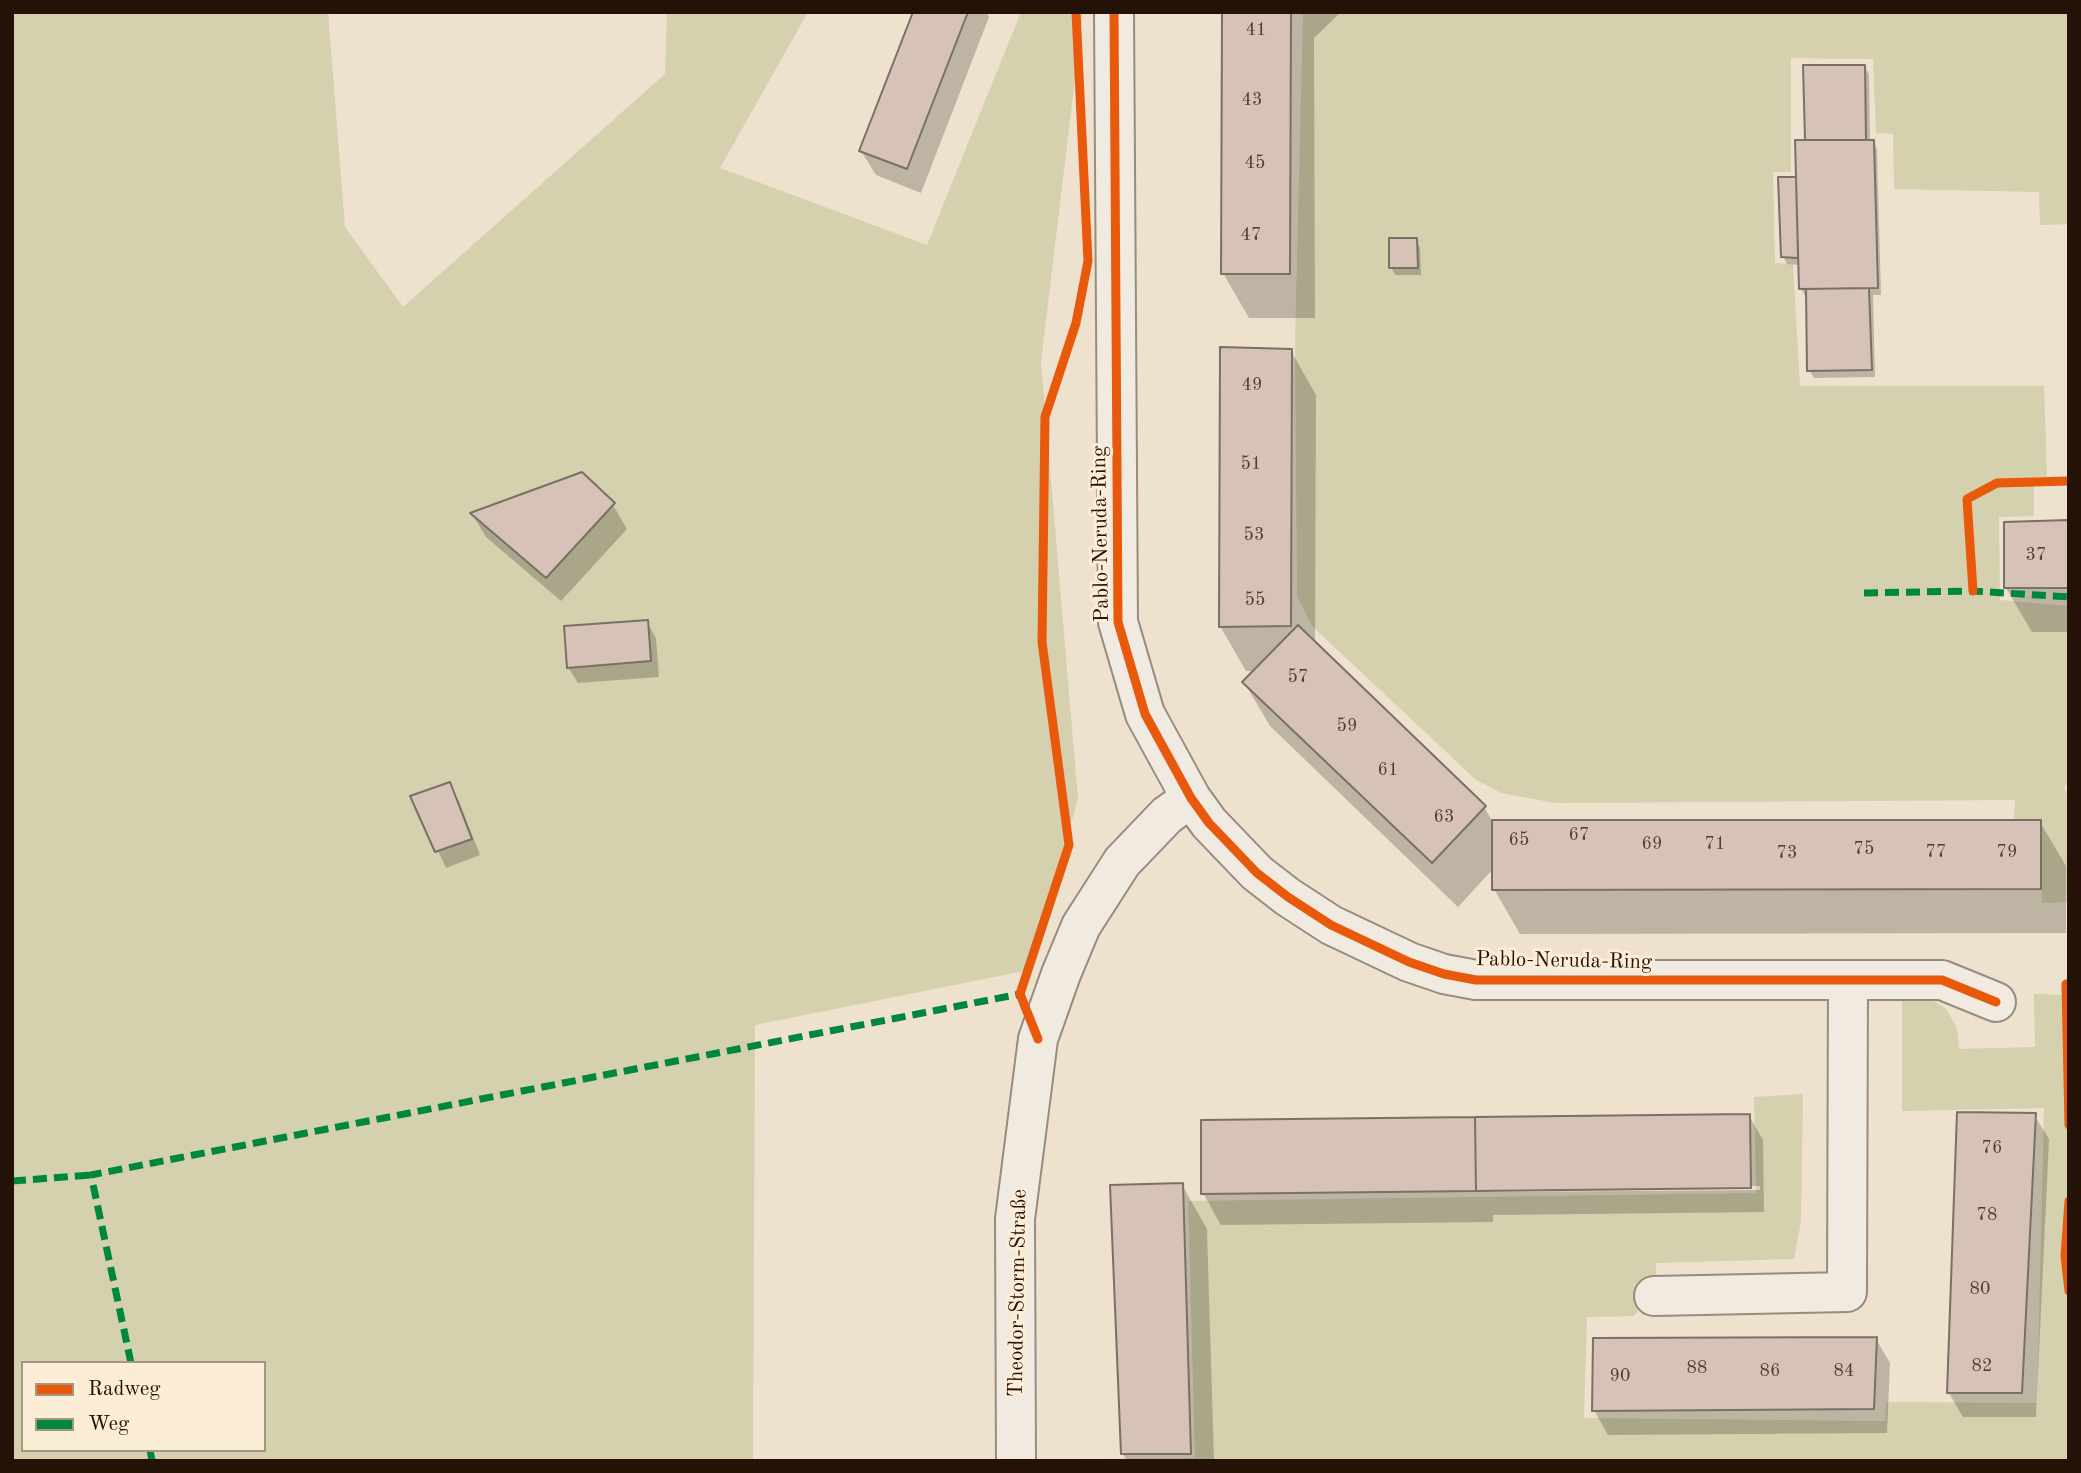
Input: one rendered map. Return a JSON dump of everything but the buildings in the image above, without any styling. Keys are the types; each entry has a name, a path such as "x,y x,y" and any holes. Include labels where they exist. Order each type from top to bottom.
{"street":[{"name":"Pablo-Neruda-Ring","path":"1114,12 1118,621 1145,714 1191,798 1209,823 1257,873 1331,925 1409,962 1444,974 1476,980 1942,980 1996,1002"},
{"name":"Theodor-Storm-Straße","path":"1016,1461 1015,1219 1038,1039 1081,926 1094,905 1122,862 1167,815 1191,798"},
{"path":"1654,1296 1847,1292 1848,980"}],"shaded area":[{"path":"12,12 328,12 345,227 403,307 665,74 667,12 808,12 720,168 927,245 1021,12 1083,12 1041,362 1078,799 1029,970 755,1025 753,1461 12,1461"},
{"path":"1303,12 2069,12 2069,224 2040,225 2039,192 1894,189 1893,134 1876,133 1873,59 1791,58 1791,172 1773,172 1775,263 1793,264 1800,386 2044,386 2047,477 2034,477 2034,516 1999,517 2000,600 2069,606 2069,785 2064,786 2066,793 2069,793 2069,902 2042,903 2041,821 2014,820 2015,800 1555,803 1501,793 1475,779 1313,627 1297,596 1295,342"},
{"path":"2034,994 2069,995 2069,1461 1072,1461 1195,1458 1188,1201 1756,1193 1754,1097 1803,1094 1801,1222 1794,1259 1656,1263 1656,1285 1634,1316 1587,1317 1584,1418 1885,1421 1886,1402 2037,1403 2044,1108 1902,1111 1902,995 1926,996 1946,1009 1957,1028 1959,1049 2035,1047"}],"marked path":[{"path":"1864,593 1973,591 2069,597"},
{"path":"131,1361 91,1175 1020,994"},
{"path":"12,1181 91,1175"},
{"path":"150,1452 152,1461"}],"cycle path":[{"path":"1038,1039 1020,994 1069,845 1042,642 1045,417 1076,323 1088,261 1076,12"},
{"path":"1114,12 1118,622 1145,714 1191,798 1209,823 1257,873 1331,925 1409,962 1444,974 1476,980 1942,980 1996,1002"},
{"path":"1973,591 1967,499 1997,483 2069,481"},
{"path":"2066,984 2069,1125"},
{"path":"2069,1201 2065,1256 2069,1291"}]}
